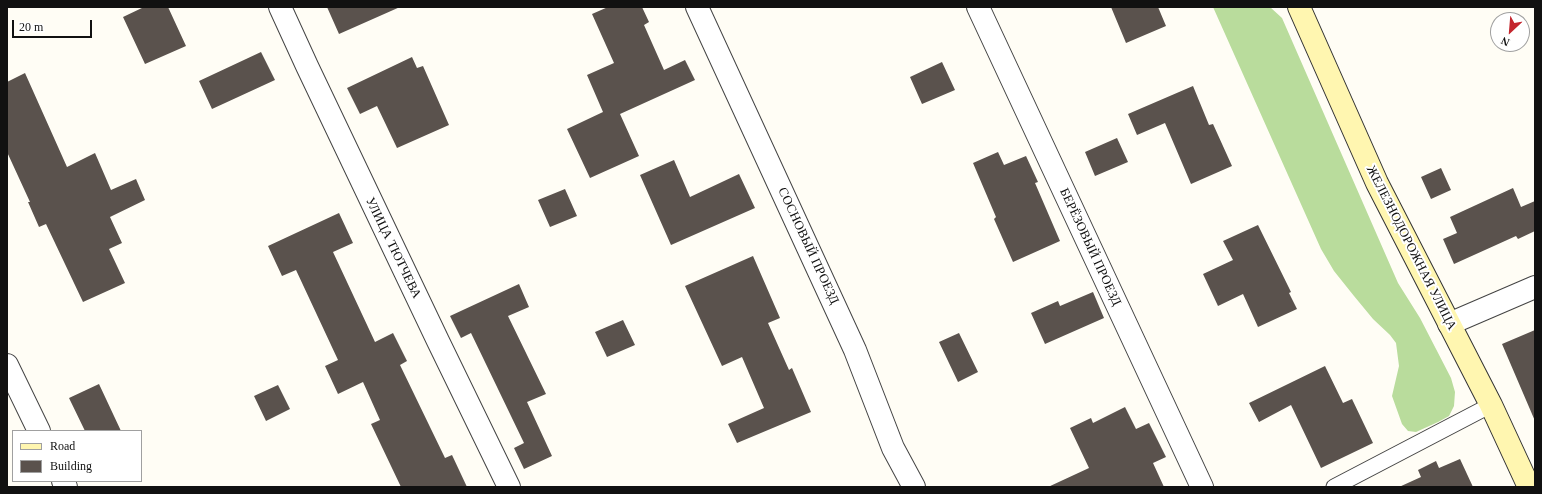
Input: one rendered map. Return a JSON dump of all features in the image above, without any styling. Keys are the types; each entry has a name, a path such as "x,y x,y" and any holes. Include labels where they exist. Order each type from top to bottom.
{"street":[{"name":"УЛИЦА ТЮТЧЕВА","path":"280,7 344,144 509,487"},
{"name":"СОСНОВЫЙ ПРОЕЗД","path":"697,7 855,350 893,448 914,487"},
{"name":"БЕРЁЗОВЫЙ ПРОЕЗД","path":"978,7 1202,487"},
{"name":"ЖЕЛЕЗНОДОРОЖНАЯ УЛИЦА","path":"1299,7 1377,183 1491,405 1529,487"},
{"path":"1449,324 1535,287"},
{"path":"7,365 39,430"}],"lane":[{"path":"1334,487 1491,405"}],"green space":[{"path":"1213,7 1270,7 1282,18 1398,283 1420,318 1451,378 1455,392 1454,406 1449,416 1416,432 1408,431 1402,424 1392,396 1399,366 1396,343 1390,335 1373,319 1334,271 1321,249"}],"building":[{"path":"144,7 168,7 186,46 145,64 123,17"},
{"path":"327,7 400,7 339,34"},
{"path":"608,7 642,7 649,22 644,25 664,70 685,60 695,80 620,114 639,156 590,178 567,129 603,112 587,75 614,63 592,14"},
{"path":"1111,7 1158,7 1166,26 1126,43"},
{"path":"261,52 275,80 212,109 199,81"},
{"path":"412,57 417,68 423,66 449,125 397,148 377,106 360,114 347,88"},
{"path":"942,62 955,90 922,104 910,77"},
{"path":"25,73 67,167 95,153 111,190 136,179 145,200 110,217 122,243 109,249 125,283 83,302 46,224 39,227 28,202 30,202 7,152 7,82"},
{"path":"1193,86 1209,125 1213,124 1232,166 1191,184 1165,123 1137,135 1128,114"},
{"path":"1117,138 1128,162 1095,176 1085,152"},
{"path":"998,152 1004,165 1026,156 1038,182 1035,183 1060,241 1013,262 994,219 996,217 973,163"},
{"path":"674,160 690,197 739,174 755,208 671,245 640,175"},
{"path":"1441,168 1451,190 1431,199 1421,177"},
{"path":"1513,188 1521,207 1535,201 1535,231 1518,239 1516,236 1454,264 1443,239 1457,233 1450,217"},
{"path":"565,189 577,216 550,227 538,200"},
{"path":"339,213 353,243 333,252 375,342 393,333 407,361 400,365 445,458 452,455 467,487 401,487 371,424 380,420 363,382 338,394 325,366 338,360 296,270 282,276 268,246"},
{"path":"1258,225 1291,292 1289,293 1297,309 1258,327 1243,294 1218,306 1203,274 1233,260 1223,241"},
{"path":"753,256 780,318 768,323 789,370 792,368 811,412 737,443 728,424 764,408 742,357 722,366 685,286"},
{"path":"519,284 529,307 508,316 546,394 527,402 552,456 524,469 514,448 524,443 471,333 461,338 450,316"},
{"path":"1093,292 1104,318 1045,344 1031,313 1058,301 1060,306"},
{"path":"623,320 635,345 607,357 595,332"},
{"path":"1535,330 1535,421 1502,344"},
{"path":"959,333 978,372 958,382 939,342"},
{"path":"1325,366 1343,403 1352,399 1373,443 1321,468 1291,405 1259,422 1249,403"},
{"path":"99,384 121,430 85,430 69,398"},
{"path":"278,385 290,409 266,421 254,396"},
{"path":"1125,407 1136,429 1149,423 1166,457 1153,463 1164,487 1048,487 1089,468 1070,428 1091,418 1093,423"},
{"path":"1460,459 1473,487 1399,487 1421,477 1418,470 1436,461 1439,468"}]}
